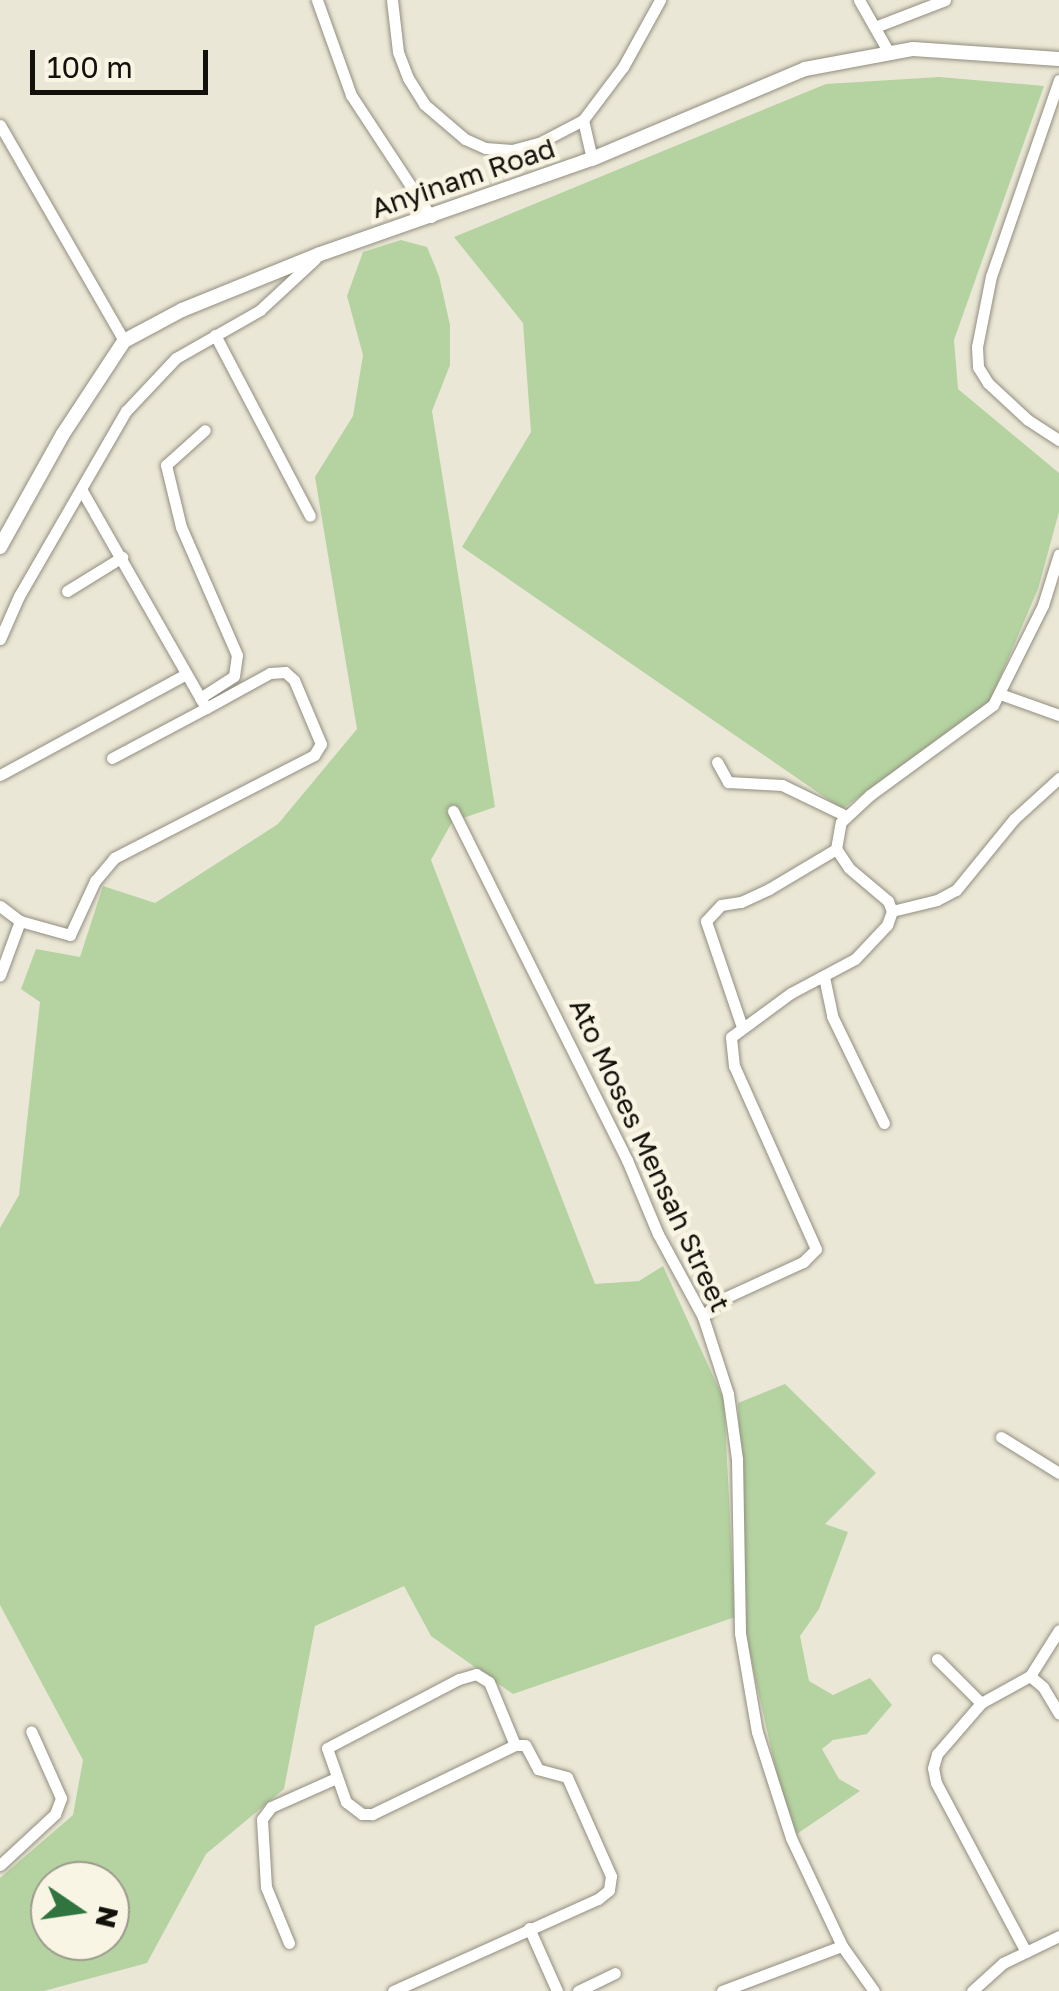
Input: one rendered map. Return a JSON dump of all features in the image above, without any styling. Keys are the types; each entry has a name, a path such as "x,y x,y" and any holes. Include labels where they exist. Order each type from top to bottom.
{"street":[{"path":"317,0 351,95 431,217"},
{"path":"392,0 392,18 408,78 424,104 465,139 485,148 512,150 539,143 583,120 623,67 660,0"},
{"path":"859,0 888,51"},
{"path":"875,26 945,0"},
{"name":"Anyinam Road","path":"124,340 196,304 320,254 592,160 805,69 888,51 942,48 1059,59"},
{"path":"1059,80 991,276 976,347 978,367 988,383 1059,440"},
{"path":"583,120 592,160"},
{"path":"0,125 124,340 63,434 0,547"},
{"path":"0,639 19,596 83,492 126,411 157,374 271,301 320,254"},
{"path":"215,335 310,516"},
{"path":"203,703 234,676 237,655 181,528 166,466 205,430"},
{"path":"83,492 203,703"},
{"path":"742,1027 706,921 721,905 741,902 769,889 836,849 846,816 988,710 1000,694 1044,605 1059,554"},
{"path":"67,590 122,556"},
{"path":"0,906 20,920 70,935 95,881 114,858 320,749 320,738 294,680 286,672 270,673 203,703 112,758"},
{"path":"0,775 186,674"},
{"path":"1000,694 1059,715"},
{"path":"717,762 728,782 782,786 846,816"},
{"path":"892,911 937,900 956,890 1014,819 1059,778"},
{"name":"Ato Moses Mensah Street","path":"453,811 627,1160 658,1234 703,1317 728,1394 738,1460 740,1633 757,1732 780,1814 842,1946 874,1991"},
{"path":"703,1317 718,1301 803,1262 816,1249 729,1052 731,1038 742,1027 824,977 873,942 887,925 892,911 884,895 849,868 836,849"},
{"path":"0,975 20,920"},
{"path":"824,977 832,1016 884,1122"},
{"path":"1001,1437 1059,1473"},
{"path":"1026,1952 936,1783 937,1754 981,1703 1030,1676 1059,1630"},
{"path":"937,1659 981,1703"},
{"path":"393,1991 598,1899 608,1890 610,1876 567,1777 538,1770 528,1748 516,1745 372,1814 353,1811 327,1758 327,1748 333,1741 476,1674 489,1682 516,1745"},
{"path":"1030,1676 1043,1686 1059,1714"},
{"path":"0,1865 54,1814 61,1798 31,1731"},
{"path":"288,1943 266,1887 262,1819 270,1807 336,1778"},
{"path":"529,1928 557,1991"},
{"path":"972,1991 1002,1963 1059,1936"},
{"path":"722,1991 842,1946"},
{"path":"578,1991 615,1973"}],"green space":[{"path":"939,77 1044,86 954,340 958,389 1059,473 1059,512 1038,589 990,701 842,809 462,547 531,432 523,323 454,237 826,84"},
{"path":"401,240 427,247 439,276 450,325 450,365 432,411 495,807 452,822 431,860 595,1284 639,1281 663,1266 724,1400 735,1617 513,1694 431,1636 404,1586 315,1626 284,1789 206,1854 147,1963 44,1991 0,1991 0,1878 73,1815 83,1760 0,1605 0,1228 19,1195 40,1002 21,989 36,949 80,957 103,886 155,903 278,824 357,729 315,477 353,416 363,355 347,296 363,252"},
{"path":"785,1384 876,1473 825,1524 848,1532 819,1609 800,1636 809,1681 833,1695 870,1678 892,1705 867,1734 833,1740 822,1749 839,1779 860,1791 791,1838 746,1636 738,1403"}]}
